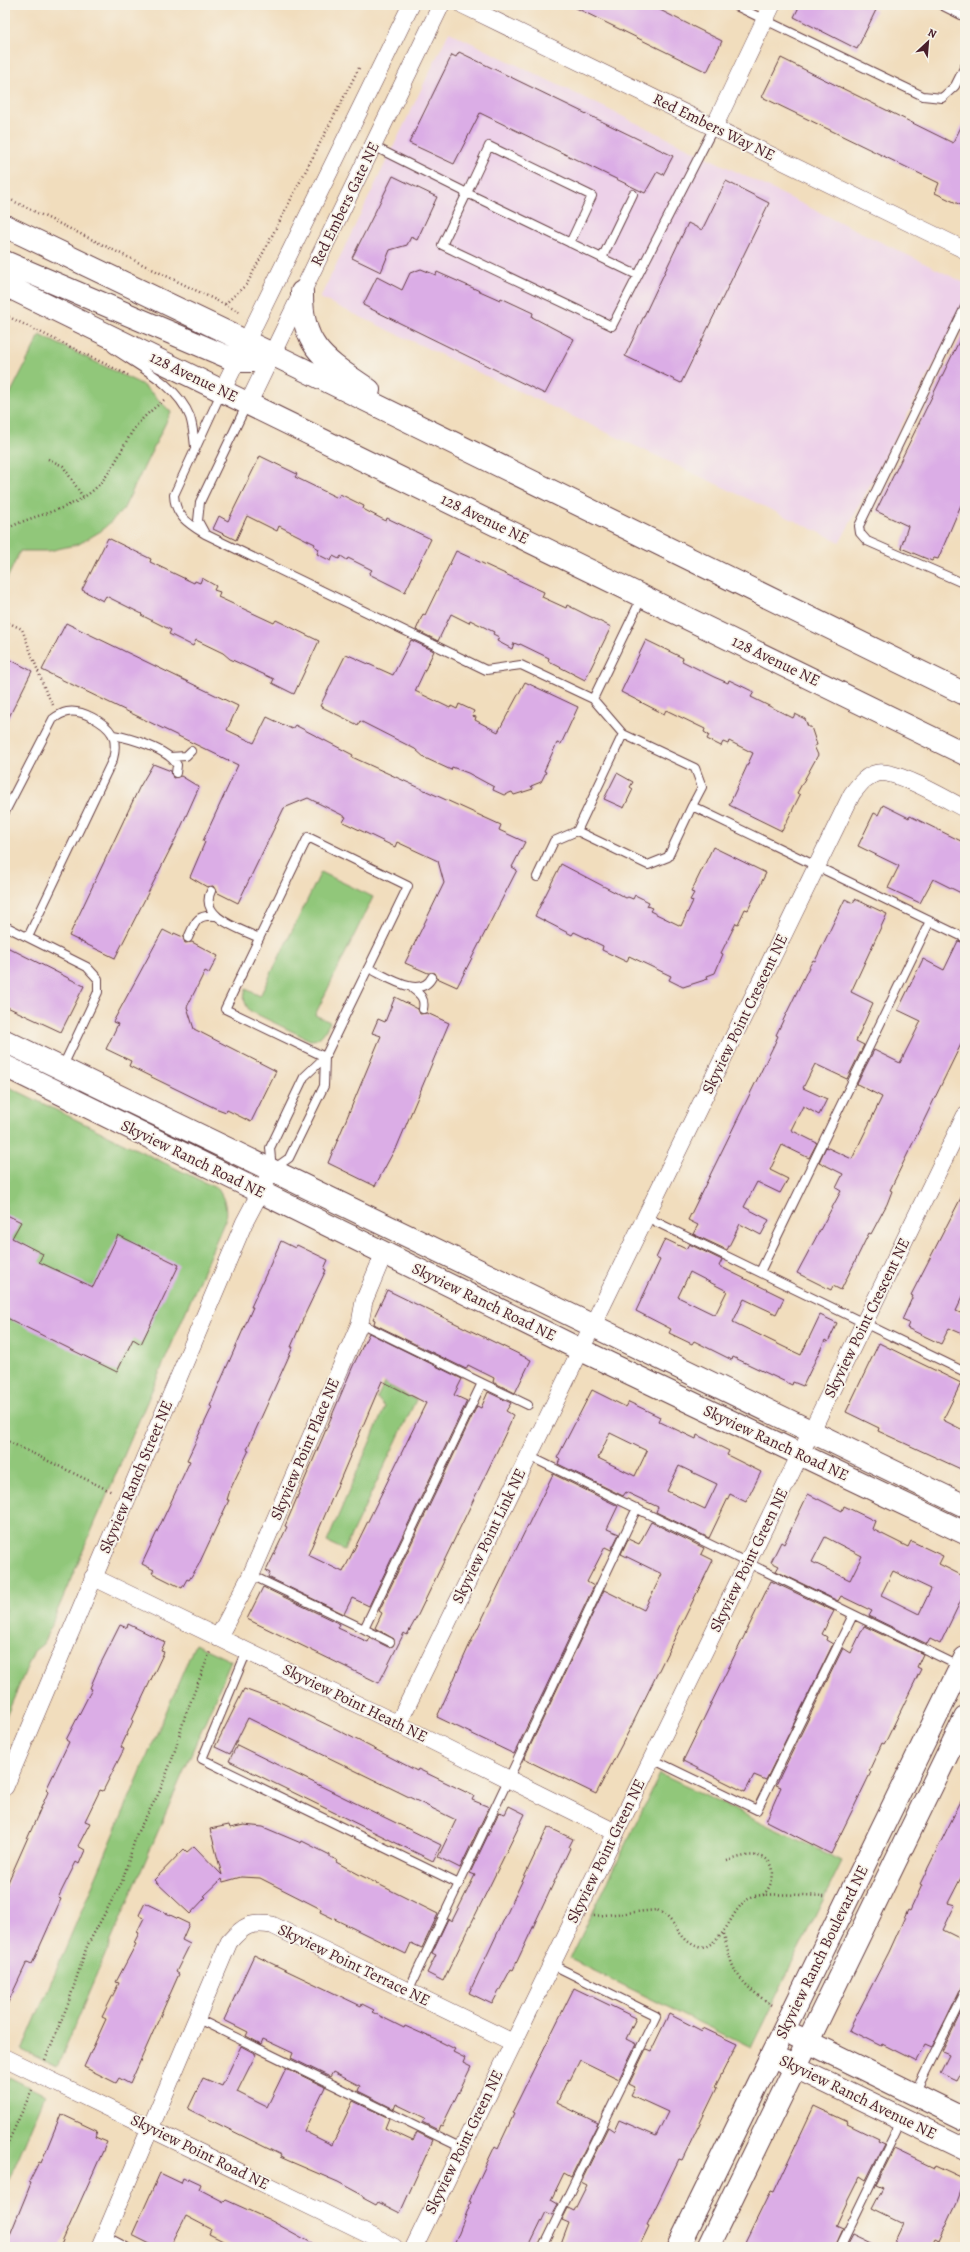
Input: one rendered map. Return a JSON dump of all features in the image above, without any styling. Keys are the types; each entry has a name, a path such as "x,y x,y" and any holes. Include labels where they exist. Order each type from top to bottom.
{"street":[{"name":"Red Embers Gate NE","path":"222,391 412,5"},
{"name":"Red Embers Gate NE","path":"248,404 441,5"},
{"name":"Red Embers Way NE","path":"463,5 965,250"},
{"path":"714,127 769,13"},
{"path":"5,226 241,351"},
{"path":"5,262 241,351 272,354 965,694"},
{"name":"128 Avenue NE","path":"5,285 965,754"},
{"path":"302,292 305,327 319,352 328,362 433,433"},
{"name":"Skyview Point Crescent NE","path":"581,1350 852,794 862,781 878,773 896,775 965,809"},
{"name":"Skyview Ranch Road NE","path":"5,1041 965,1506"},
{"name":"Skyview Ranch Road NE","path":"5,1066 581,1350 965,1533"},
{"name":"Skyview Point Crescent NE","path":"800,1455 965,1116"},
{"name":"Skyview Ranch Street NE","path":"5,1787 244,1223 272,1170"},
{"name":"Skyview Point Place NE","path":"218,1638 251,1575 360,1323 364,1301 384,1253"},
{"name":"Skyview Point Link NE","path":"398,1724 581,1350"},
{"name":"Skyview Point Green NE","path":"414,2247 512,2042 800,1455"},
{"name":"Skyview Point Heath NE","path":"93,1577 398,1724 616,1832"},
{"name":"Skyview Ranch Boulevard NE","path":"678,2247 963,1662"},
{"name":"Skyview Ranch Boulevard NE","path":"708,2247 965,1718"},
{"name":"Skyview Point Terrace NE","path":"103,2242 150,2128 198,2019 229,1942 240,1930 256,1923 272,1925 512,2042"},
{"name":"Skyview Ranch Avenue NE","path":"784,2030 965,2119"},
{"name":"Skyview Ranch Avenue NE","path":"772,2054 965,2149"},
{"name":"Skyview Point Road NE","path":"5,2058 394,2247"}],"lane":[{"path":"734,5 769,13 923,96 942,98 955,86 965,66"},
{"path":"941,5 965,17"},
{"path":"570,243 592,196 489,146 442,245 612,326 714,127"},
{"path":"373,146 637,275"},
{"path":"602,258 633,194"},
{"path":"965,307 859,526 860,534 867,540 965,584"},
{"path":"59,311 167,386 180,399 190,417 195,448"},
{"path":"222,391 177,485 174,502 177,511 182,518 205,534 486,670 520,665 593,700 623,734 695,768 702,787 668,857 648,865 577,831"},
{"path":"205,534 198,521 200,502 248,404"},
{"path":"593,700 643,596"},
{"path":"5,812 53,719 67,712 80,712 102,724 112,735 114,747 113,759 28,937"},
{"path":"537,877 554,841 577,831 623,734"},
{"path":"112,735 134,739 170,757 177,765 176,773"},
{"path":"170,757 186,756 191,751"},
{"path":"692,806 965,938"},
{"path":"325,1057 225,1009 308,837 408,886 325,1057 304,1077 270,1148 272,1170 290,1158 324,1086 325,1057"},
{"path":"211,891 208,898 208,906 215,916"},
{"path":"188,938 197,919 205,915 215,916 259,938"},
{"path":"760,1272 930,921"},
{"path":"5,926 88,967 98,979 98,992 62,1069"},
{"path":"368,968 413,989 421,995 424,1002 423,1010"},
{"path":"413,989 423,987 432,977"},
{"path":"646,1217 965,1372"},
{"path":"360,1323 528,1405"},
{"path":"364,1629 482,1383"},
{"path":"529,1456 853,1615 963,1662"},
{"path":"408,1991 637,1508"},
{"path":"251,1575 390,1642"},
{"path":"652,1759 757,1810 853,1615"},
{"path":"247,1651 202,1759 459,1884"},
{"path":"543,2247 656,2016 551,1964"},
{"path":"915,2094 965,1992"},
{"path":"198,2019 462,2148"},
{"path":"840,2247 903,2119"},
{"path":"103,2242 126,2247"}],"path":[{"path":"225,304 247,284 363,61"},
{"path":"5,197 238,311"},
{"path":"5,315 134,378"},
{"path":"5,530 18,523 65,507 90,493 108,476 132,432 143,417 164,400 160,395"},
{"path":"48,459 63,466 83,497"},
{"path":"5,621 22,629 46,692"},
{"path":"77,940 84,944"},
{"path":"5,1440 112,1492"},
{"path":"5,2149 68,2004 87,1946 122,1882 137,1833 159,1793 173,1757 185,1716 211,1650 218,1638"},
{"path":"727,1861 747,1855 760,1856 770,1863 774,1873 772,1884 762,1895"},
{"path":"576,1911 587,1916 657,1910 673,1923 685,1942 702,1948 713,1944 724,1934 727,1926 748,1898 762,1895 829,1896"},
{"path":"724,1934 731,1962 737,1972 762,1999 776,2007"}],"shaded area":[{"path":"449,32 965,283 965,306 840,542 320,298"}],"green space":[{"path":"40,335 141,384 171,412 123,510 101,531 79,544 49,551 20,551 5,583 5,404"},
{"path":"321,872 373,897 315,1015 330,1022 320,1037 310,1040 250,1011 245,1003 245,995 246,989 260,996"},
{"path":"5,1085 218,1189 224,1200 226,1211 225,1220 43,1644 34,1651 5,1719"},
{"path":"384,1383 416,1400 344,1550 327,1542 385,1407 377,1398"},
{"path":"195,1644 231,1661 57,2067 22,2050"},
{"path":"660,1774 842,1861 751,2048 570,1959"},
{"path":"9,2077 45,2095 5,2189 5,2086"}],"building":[{"path":"570,5 650,5 722,41 707,72"},
{"path":"800,5 866,5 876,10 857,49 794,17"},
{"path":"459,52 673,156 663,175 657,172 645,193 480,113 454,164 409,143 452,55 456,57"},
{"path":"781,58 953,143 965,119 965,207 935,193 939,183 762,97"},
{"path":"393,176 437,197 417,240 411,237 407,245 390,250 381,272 352,258"},
{"path":"726,181 769,203 681,383 625,356 688,223 702,230"},
{"path":"421,269 436,275 437,272 500,300 501,298 533,313 532,317 574,339 545,394 363,305 377,277 402,290 410,273"},
{"path":"965,329 965,507 961,505 938,559 934,558 932,561 901,548 908,526 876,511"},
{"path":"260,456 297,474 295,477 338,498 340,494 364,506 363,509 386,521 387,518 431,539 405,592 369,574 372,570 348,558 347,560 341,556 339,559 333,556 331,561 317,554 319,549 314,546 315,544 279,526 277,531 247,516 236,540 213,529 219,516 228,521"},
{"path":"108,538 151,559 150,562 194,583 195,581 200,583 202,578 216,586 214,590 220,592 218,597 274,623 276,620 319,641 294,694 272,683 274,679 230,659 223,653 196,640 193,646 169,634 171,630 141,615 142,614 106,596 103,601 82,590"},
{"path":"456,551 544,592 542,597 566,608 567,605 611,627 585,680 548,661 549,658 520,644 514,643 512,649 497,641 499,637 493,634 494,632 470,620 469,623 451,614 438,641 416,630 423,614 425,615"},
{"path":"66,623 238,706 227,730 254,743 267,717 292,729 295,725 353,755 352,757 501,825 499,830 525,842 512,867 517,870 457,987 437,978 435,973 428,973 405,963 444,883 438,861 397,842 395,847 343,822 346,817 308,798 284,808 238,903 216,892 213,886 207,887 190,877 205,842 203,841 238,765 42,670"},
{"path":"411,640 434,651 415,691 450,708 451,706 457,709 459,704 474,711 472,716 476,717 475,720 498,732 525,682 578,707 561,744 557,743 544,771 546,772 541,782 531,786 533,789 514,795 512,792 504,795 493,790 494,787 468,773 452,767 451,770 425,758 415,749 360,721 358,725 320,706 346,654 393,675"},
{"path":"646,640 683,658 682,661 714,677 728,683 729,680 754,692 751,697 793,718 795,714 805,719 808,727 811,727 817,745 814,746 818,755 797,793 800,795 782,831 729,805 753,753 729,741 728,744 723,742 721,746 707,739 709,735 704,732 705,729 666,710 664,714 621,692"},
{"path":"5,657 32,671 5,725"},
{"path":"153,764 171,771 173,778 181,776 199,787 178,834 115,958 69,936 139,788"},
{"path":"617,773 633,782 630,787 633,789 624,808 604,799"},
{"path":"883,805 909,818 910,816 965,843 965,895 933,879 920,903 888,888 899,866 858,846 874,813 878,815"},
{"path":"713,847 766,873 748,910 745,909 738,924 736,923 721,953 723,954 715,973 707,976 708,979 683,987 669,980 671,976 629,956 627,962 602,950 603,946 574,932 572,935 535,916 561,864 626,898 628,897 633,899 635,895 649,902 647,906 652,908 650,911 681,926 693,901 690,900 694,893 691,892"},
{"path":"845,899 853,903 855,899 887,914 851,992 873,1003 856,1041 864,1045 847,1079 815,1064 803,1088 827,1099 819,1115 803,1106 791,1130 817,1143 809,1158 782,1145 770,1170 788,1179 780,1193 757,1182 744,1207 769,1220 761,1235 740,1224 727,1250 693,1234 698,1225 688,1220 774,1045 778,1036 776,1035 809,967 813,960 815,961"},
{"path":"163,930 173,935 174,933 183,937 185,943 192,942 218,956 209,973 205,971 187,1007 194,1029 276,1071 251,1122 227,1110 226,1112 215,1108 129,1066 131,1061 106,1049 118,1024 113,1022"},
{"path":"958,941 965,943 965,1036 890,1190 892,1191 887,1204 871,1234 869,1233 841,1290 833,1286 831,1290 797,1273 841,1191 836,1188 843,1174 819,1162 826,1147 852,1159 882,1097 857,1084 874,1050 900,1063 921,1021 898,1010 923,959 944,970"},
{"path":"5,946 84,986 61,1032 5,1006"},
{"path":"395,997 418,1009 420,1014 427,1013 449,1023 396,1149 375,1186 328,1163 381,1036 372,1033 378,1019 385,1022"},
{"path":"965,1190 965,1292 956,1311 965,1315 965,1335 949,1328 941,1344 907,1328 909,1323 902,1320 913,1296 911,1295"},
{"path":"5,1214 21,1222 12,1238 43,1254 39,1262 93,1287 118,1235 179,1265 141,1344 133,1339 117,1372 5,1317"},
{"path":"665,1239 686,1249 689,1244 722,1260 719,1266 784,1298 776,1314 744,1299 733,1322 801,1355 820,1315 837,1323 828,1342 825,1340 803,1386 793,1382 792,1385 733,1357 732,1360 694,1341 692,1344 669,1333 671,1329 636,1311 660,1260 656,1258","holes":["690,1272 727,1291 715,1315 678,1297"]},
{"path":"281,1241 295,1248 297,1245 328,1260 324,1269 326,1270 306,1312 291,1347 293,1347 247,1449 249,1450 230,1490 227,1500 229,1500 198,1566 189,1580 187,1579 182,1588 152,1573 154,1570 142,1564 190,1461 187,1460 212,1407 210,1406 253,1307 251,1307"},
{"path":"387,1290 531,1360 515,1393 493,1382 494,1378 468,1365 466,1369 374,1324 375,1320 373,1319"},
{"path":"369,1333 462,1379 454,1395 467,1401 369,1606 352,1598 344,1614 268,1577 270,1573 266,1571 287,1527 285,1526 353,1366","holes":["382,1381 426,1403 343,1572 308,1555"]},
{"path":"879,1343 961,1383 943,1420 965,1431 965,1471 878,1431 879,1428 846,1412"},
{"path":"592,1390 626,1407 629,1402 660,1417 658,1421 696,1439 697,1435 729,1451 727,1455 761,1472 746,1502 730,1494 709,1538 656,1512 658,1507 626,1492 623,1496 558,1464 560,1459 557,1458","holes":["610,1433 647,1451 635,1476 598,1458","679,1466 717,1484 705,1509 667,1491"]},
{"path":"488,1392 511,1403 506,1411 513,1415 510,1424 418,1615 407,1635 404,1633 379,1683 247,1619 263,1587 340,1624 338,1628 368,1642 370,1638 388,1647 393,1646 394,1639 375,1628 382,1613 379,1611 477,1406 481,1408"},
{"path":"553,1474 618,1506 607,1529 619,1534 611,1550 605,1547 587,1582 594,1586 514,1754 437,1717 468,1648"},
{"path":"808,1494 842,1511 844,1506 875,1521 872,1529 908,1547 911,1541 943,1556 939,1564 965,1577 965,1592 940,1644 930,1639 927,1644 869,1616 872,1611 841,1596 838,1601 776,1571 779,1566 771,1562 781,1542 784,1544","holes":["825,1537 862,1556 850,1580 812,1562","893,1571 931,1589 919,1614 881,1595"]},
{"path":"651,1522 704,1548 701,1554 713,1560 631,1727 596,1794 524,1759 604,1590 644,1610 662,1574 621,1554 628,1539 639,1544"},
{"path":"771,1581 834,1611 822,1634 827,1637 826,1640 833,1644 766,1780 754,1775 745,1792 683,1761"},
{"path":"128,1624 165,1642 161,1651 164,1652 132,1720 133,1721 121,1747 124,1749 103,1791 100,1790 85,1821 90,1823 78,1846 85,1850 79,1864 76,1862 58,1898 61,1899 32,1964 27,1962 5,2009 5,1889 48,1792 46,1790 69,1742 66,1740 92,1689 90,1688 99,1667 120,1625 127,1628"},
{"path":"864,1626 923,1654 917,1667 921,1669 887,1739 884,1744 882,1743 869,1771 871,1772 831,1854 766,1821 781,1787 776,1785 843,1648 851,1653"},
{"path":"244,1689 282,1703 336,1729 417,1771 418,1769 474,1796 472,1800 489,1807 460,1868 438,1857 456,1820 248,1718 230,1754 215,1747"},
{"path":"237,1745 441,1845 433,1861 229,1761"},
{"path":"965,1793 965,1870 948,1903 955,1905 943,1930 965,1941 965,1987 960,1990 932,2047 925,2044 916,2061 849,2030 889,1952 908,1910 910,1911 922,1885 920,1884"},
{"path":"509,1806 525,1814 443,1981 427,1973 436,1955 432,1953 448,1919 452,1921 475,1875 470,1873 499,1812 505,1814"},
{"path":"229,1825 230,1828 244,1825 263,1827 301,1843 302,1841 330,1855 330,1857 337,1860 336,1862 360,1875 438,1914 422,1948 411,1943 406,1954 320,1912 321,1909 260,1878 241,1877 223,1882 222,1879 204,1896 206,1897 190,1914 154,1880 184,1849 187,1852 194,1846 222,1875 210,1829"},
{"path":"548,1827 573,1839 513,1970 511,1969 492,2004 469,1993"},
{"path":"145,1903 189,1924 182,1940 190,1944 176,1972 179,1974 130,2084 119,2078 116,2083 84,2067 106,2019 102,2017 119,1983 116,1982 136,1944 134,1943 139,1933 137,1932 144,1918 139,1915"},
{"path":"254,1955 361,2006 362,2004 374,2010 372,2012 404,2028 405,2026 439,2041 455,2049 453,2052 465,2058 463,2063 471,2067 442,2126 440,2125 438,2130 422,2122 425,2118 396,2104 394,2109 358,2091 360,2086 333,2072 330,2077 291,2058 293,2053 263,2039 261,2044 246,2036 248,2032 224,2020"},
{"path":"574,1988 636,2018 626,2039 636,2044 619,2079 580,2060 570,2080 568,2079 557,2103 598,2123 571,2177 564,2173 551,2200 558,2204 552,2215 546,2212 529,2247 453,2247 471,2202 469,2201 495,2146 498,2148 514,2114 512,2113"},
{"path":"965,2004 965,2066 957,2081 940,2073 949,2055 942,2052"},
{"path":"669,2014 702,2031 703,2028 737,2044 715,2087 717,2088 682,2160 679,2159 647,2225 649,2226 639,2247 560,2247 569,2223 562,2220 568,2208 574,2211 587,2185 581,2182 608,2127 614,2131 619,2120 656,2136 668,2112 631,2095 635,2087 629,2084 646,2049 651,2051"},
{"path":"241,2046 256,2054 237,2092 267,2107 286,2068 325,2087 304,2131 332,2145 353,2101 389,2118 385,2128 413,2141 417,2132 433,2140 400,2213 378,2202 376,2205 363,2198 364,2196 338,2182 280,2157 281,2155 188,2109 203,2078 222,2086"},
{"path":"814,2106 848,2122 847,2124 878,2139 877,2141 884,2144 866,2180 860,2176 848,2200 836,2226 843,2229 835,2247 753,2247 745,2243 770,2192 773,2193"},
{"path":"61,2114 97,2131 95,2137 107,2142 60,2247 5,2247 31,2183 29,2182 39,2162 41,2163"},
{"path":"894,2149 934,2168 935,2166 965,2180 957,2202 939,2241 935,2239 931,2247 892,2247 903,2224 872,2209 883,2188 876,2185"},
{"path":"160,2173 181,2183 183,2178 187,2180 188,2178 201,2184 199,2189 224,2202 226,2200 268,2219 319,2247 235,2247 209,2234 211,2229 186,2216 170,2247 156,2247 132,2235"},
{"path":"853,2234 880,2247 846,2247"}]}
